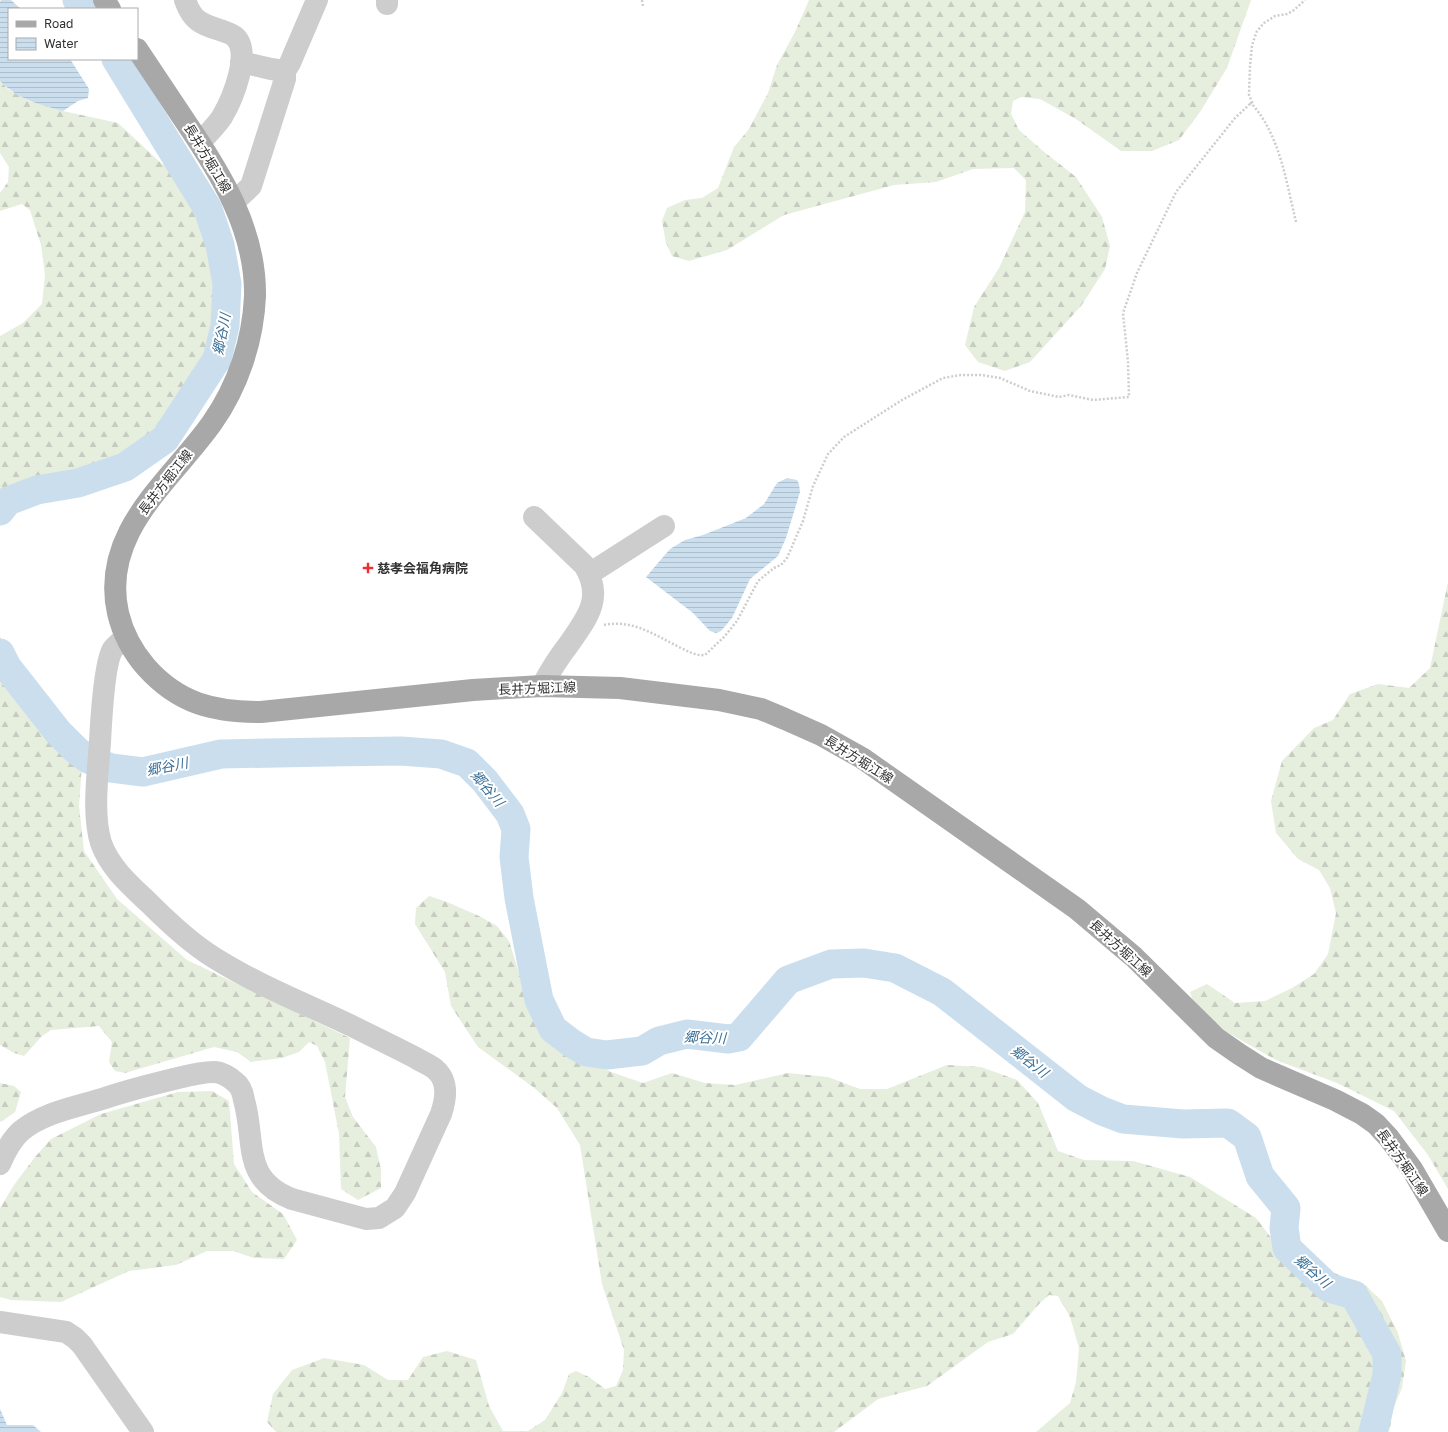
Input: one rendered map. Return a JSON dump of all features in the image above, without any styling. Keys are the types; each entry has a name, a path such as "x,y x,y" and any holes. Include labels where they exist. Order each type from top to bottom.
{"main road":[{"name":"長井方堀江線","path":"138,50 200,142 234,202 242,220 250,246 255,294 249,339 243,362 234,384 212,423 150,498 124,542 117,565 115,586 117,604 125,637 138,658 150,672 179,696 203,705 243,712 261,712 473,690 542,686 620,688 719,700 761,709 821,735 862,758 1077,909 1134,957 1216,1038 1261,1068 1335,1100 1362,1114 1376,1124 1389,1138 1412,1169 1448,1230"}],"street":[{"path":"184,0 189,11 197,20 206,26 235,37 240,43 242,55 236,88 230,103 213,128 200,142"},
{"path":"234,202 251,186 285,79 285,71 318,0"},
{"path":"241,62 285,71"},
{"path":"534,517 584,565 589,574 593,594 589,613 550,670 542,686"},
{"path":"589,574 664,526"},
{"path":"0,1164 11,1141 21,1131 49,1115 147,1085 202,1073 216,1072 237,1082 242,1092 246,1106 253,1159 259,1173 267,1185 281,1195 292,1199 366,1219 379,1218 395,1208 405,1193 441,1114 445,1100 446,1088 442,1077 436,1069 393,1046 250,978 212,957 182,935 125,880 114,866 106,854 98,829 96,810 99,757 108,666 112,650 125,637"},
{"path":"0,1322 66,1332 75,1338 82,1345 143,1432"}],"path":[{"path":"642,0 643,7"},
{"path":"598,628 613,623 628,624 694,654 700,656 705,655 724,637 737,621 758,581 787,558 803,521 813,486 828,454 844,437 902,400 944,378 961,375 981,375 1000,378 1030,391 1059,397 1069,395 1093,400 1129,398 1128,362 1123,313 1137,273 1176,192 1235,118 1251,103 1253,104 1249,95 1252,45 1257,31 1264,23 1275,16 1287,14 1305,0"},
{"path":"1251,103 1259,112 1273,135 1296,222"}],"green space":[{"path":"809,0 1251,0 1227,68 1200,112 1179,140 1152,151 1121,151 1076,119 1040,99 1021,97 1013,101 1011,114 1019,130 1076,177 1102,217 1110,246 1105,269 1081,306 1030,362 1005,371 978,362 965,345 974,307 999,268 1025,212 1026,180 1014,168 973,169 936,182 894,185 784,215 727,250 689,261 672,256 666,243 662,221 667,208 685,200 702,198 718,188 734,147 749,129 768,93 777,65 795,32"},
{"path":"0,81 9,90 29,101 63,111 118,123 162,164 185,164 197,180 221,235 230,280 227,333 211,383 174,439 135,473 15,502 0,516 0,336 23,323 42,304 45,275 41,245 30,210 22,204 0,211 0,193 8,182 9,167 0,153"},
{"path":"1448,582 1448,1189 1428,1155 1394,1111 1337,1083 1276,1060 1225,1031 1195,1007 1190,992 1207,984 1235,1003 1265,1001 1292,988 1314,974 1328,954 1336,913 1330,888 1319,870 1298,859 1276,833 1271,801 1282,761 1314,728 1333,720 1350,694 1378,684 1409,688 1430,668"},
{"path":"0,636 9,660 52,720 83,751 79,806 84,851 117,899 187,960 350,1038 345,1097 353,1117 376,1147 381,1170 381,1188 358,1200 341,1189 339,1134 325,1062 317,1046 309,1042 299,1052 282,1058 251,1062 237,1052 214,1047 125,1073 115,1071 109,1062 112,1042 99,1026 51,1030 42,1036 24,1056 14,1053 0,1045"},
{"path":"429,896 479,916 497,926 509,941 533,1018 546,1038 611,1072 643,1083 672,1073 705,1083 735,1085 788,1073 828,1077 860,1089 887,1089 947,1065 981,1067 1017,1080 1038,1103 1058,1151 1084,1160 1133,1161 1190,1177 1256,1218 1275,1243 1334,1273 1364,1284 1382,1301 1398,1333 1406,1361 1402,1388 1394,1407 1389,1432 1036,1432 1070,1403 1076,1382 1079,1348 1070,1317 1058,1296 1049,1295 1039,1304 1013,1334 988,1342 927,1386 878,1399 834,1432 276,1432 267,1422 273,1394 292,1370 324,1358 364,1365 388,1380 408,1380 423,1357 447,1351 476,1360 489,1406 503,1431 528,1431 545,1420 562,1393 569,1374 576,1371 589,1377 605,1389 616,1386 623,1370 624,1350 602,1284 580,1145 557,1108 533,1087 478,1047 451,1006 445,972 415,924 416,908"},
{"path":"0,1083 14,1086 21,1092 15,1112 1,1122 0,1121"},
{"path":"212,1091 229,1101 234,1164 252,1192 283,1214 297,1240 284,1259 254,1258 233,1251 207,1251 176,1265 129,1271 61,1302 11,1300 0,1297 0,1208 14,1185 51,1139 101,1114 178,1092"}],"water":[{"path":"1,0 11,0 20,8 8,8 8,60 71,60 89,89 88,98 78,101 63,111 22,97 14,93 0,81"},
{"path":"787,478 797,480 800,492 786,538 778,556 750,579 732,618 721,631 716,633 710,631 693,613 646,577 670,549 685,540 703,535 746,518 764,504 777,483"},
{"path":"0,1409 7,1425 33,1425 41,1432 0,1432"}],"waterway":[{"name":"郷谷川","path":"77,0 82,8"},
{"name":"郷谷川","path":"0,511 8,501 37,490 78,483 125,467 165,439 217,359 225,326 227,284 220,245 208,209 117,60"},
{"name":"郷谷川","path":"0,653 7,667 58,732 76,750 88,759 111,768 143,772 221,754 327,752 401,751 441,754 467,763 485,781 510,814 516,829 514,857 519,898 539,1000 553,1029 586,1052 607,1055 642,1051 659,1041 687,1034 728,1039 739,1037 788,980 831,964 864,963 895,968 942,992 1077,1098 1102,1111 1123,1119 1183,1124 1228,1123 1247,1137 1260,1176 1286,1208 1284,1228 1287,1248 1329,1288 1354,1295 1387,1354 1387,1375 1373,1432"}],"place":[{"name":"慈孝会福角病院","path":"368,568"}]}
